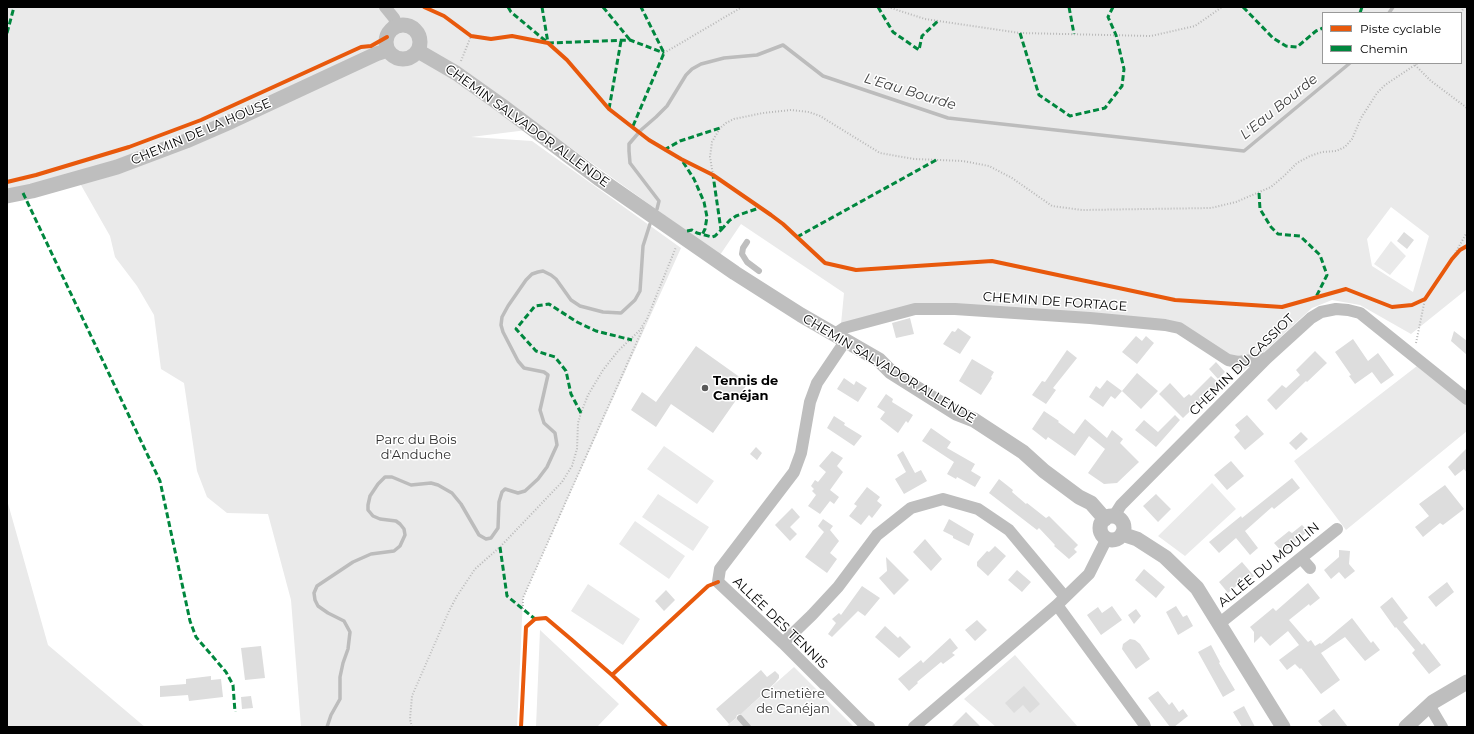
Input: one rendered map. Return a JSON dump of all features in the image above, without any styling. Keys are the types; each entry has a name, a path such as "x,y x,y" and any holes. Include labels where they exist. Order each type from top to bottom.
{"street":[{"path":"385,7 394,18 397,27"},
{"path":"407,26 416,31 420,41 418,51 410,58 405,59 395,57 388,50 387,37 393,29 397,27 407,26"},
{"name":"CHEMIN DE LA HOUSE","path":"7,196 32,191 117,167 186,141 376,54 388,50"},
{"name":"CHEMIN SALVADOR ALLENDE","path":"418,51 456,74 501,105 598,178 636,203 682,237 801,315 879,360 891,372 956,413 974,420 1023,452 1044,471 1110,518"},
{"name":"CHEMIN DE FORTAGE","path":"840,337 844,328 915,309 955,309 1090,318 1165,325 1184,331 1228,360 1238,362 1267,358"},
{"name":"CHEMIN DU CASSIOT","path":"1110,518 1121,505 1267,358 1311,318 1321,312 1336,309 1360,313 1467,399"},
{"name":"ALLÉE DES TENNIS","path":"840,337 817,383 810,402 802,453 794,472 720,570 718,582 783,643 867,727"},
{"path":"783,643 838,587 877,535 911,508 943,499 978,509 1009,530 1061,601 1144,724 1144,727"},
{"path":"1110,518 1120,519 1123,523 1124,529 1122,534 1116,539 1108,538 1104,536 1100,527 1110,518"},
{"name":"ALLÉE DU MOULIN","path":"1220,623 1306,563 1337,530"},
{"path":"1122,534 1137,539 1174,564 1197,588 1283,727"},
{"path":"917,726 1061,601 1089,574 1108,538"},
{"path":"1406,727 1429,705 1467,682"},
{"path":"1429,705 1442,727"}],"lane":[{"path":"747,242 743,248 742,254 747,262 759,271"},
{"path":"740,718 748,727"}],"path":[{"path":"664,53 742,7"},
{"path":"888,7 925,19 1020,32 1151,36 1195,26 1222,7"},
{"path":"465,32 471,36 477,37"},
{"path":"456,74 471,36"},
{"path":"713,175 710,158 712,142 720,128 726,123 734,119 763,113 791,110 808,112 820,116 880,153 914,159 963,161 989,166 1012,178 1052,206 1082,210 1211,208 1236,202 1271,187 1297,163 1310,156 1322,152 1336,151 1345,147 1352,139 1361,118 1377,93 1385,85 1415,65 1431,81 1467,108"},
{"path":"707,172 719,179"},
{"path":"1448,265 1467,232"},
{"path":"523,609 523,598 647,319 678,242 682,237"},
{"path":"1452,259 1464,248"},
{"path":"1413,356 1425,299 1429,293"},
{"path":"1418,302 1425,299"},
{"path":"412,727 410,719 412,696 457,596 475,569 490,556 562,482 572,466 576,449 580,413 588,395 603,370 618,352 640,331 647,319"}],"green space":[{"name":"Parc du Bois d'Anduche","path":"7,7 1467,7 1467,289 1411,334 1360,305 1332,300 1312,308 1240,374 1178,328 955,309 841,324 844,293 741,224 720,255 543,128 471,137 532,141 681,248 523,598 517,727 301,727 291,600 268,514 227,513 207,497 197,471 184,383 161,369 154,315 137,286 115,257 110,236 77,178 7,196","holes":["1391,207 1429,236 1413,292 1372,266 1367,239"]},
{"path":"1391,241 1406,256 1390,275 1374,264"},
{"path":"1417,366 1467,406 1467,431 1346,530 1294,461"},
{"path":"664,446 714,481 697,504 647,469"},
{"path":"1212,483 1236,509 1185,556 1158,536"},
{"path":"658,494 709,527 693,551 642,517"},
{"path":"7,500 48,645 145,727 7,727"},
{"path":"635,521 685,556 669,579 619,544"},
{"path":"588,584 640,619 623,645 571,611"},
{"path":"540,630 619,704 597,727 536,727"},
{"path":"1015,655 1078,727 996,727 964,699"},
{"name":"Cimetière de Canéjan","path":"794,667 854,727 726,727"}],"building":[{"path":"1404,232 1414,240 1407,249 1397,241"},
{"path":"910,318 914,334 896,338 892,323"},
{"path":"958,328 971,337 960,354 943,344 952,331 955,332"},
{"path":"1454,331 1467,341 1467,355 1451,341"},
{"path":"1136,336 1142,341 1146,336 1154,343 1137,364 1122,352"},
{"path":"1353,339 1368,361 1378,353 1394,375 1381,384 1372,372 1355,384 1349,376 1351,375 1335,352"},
{"name":"Tennis de Canéjan","path":"696,346 748,383 713,433 671,404 656,427 631,410 642,392 656,402"},
{"path":"1067,350 1077,358 1053,388 1056,390 1046,404 1032,395 1042,381 1045,382"},
{"path":"1315,351 1327,363 1276,410 1267,400 1282,385 1286,388 1300,375 1296,370"},
{"path":"972,359 994,372 991,377 992,378 981,395 959,381"},
{"path":"1216,362 1225,372 1218,379 1209,369"},
{"path":"1137,373 1158,391 1141,409 1122,391"},
{"path":"1211,376 1222,386 1212,396 1209,393 1183,418 1159,394 1170,383 1184,398 1189,394 1191,396"},
{"path":"844,378 854,385 856,381 867,388 858,402 837,389"},
{"path":"1107,380 1122,391 1115,399 1111,396 1103,407 1089,397 1096,386 1100,389"},
{"path":"886,394 893,399 892,402 913,415 908,423 906,421 898,433 880,419 885,412 877,407"},
{"path":"1044,411 1074,434 1085,419 1107,438 1112,430 1123,439 1120,443 1139,462 1117,483 1104,484 1088,473 1105,449 1089,436 1075,456 1048,437 1046,440 1032,429"},
{"path":"1175,415 1180,420 1156,447 1135,430 1144,420 1158,432"},
{"path":"1247,415 1264,434 1245,450 1234,437 1240,431 1235,425"},
{"path":"834,416 845,423 844,425 862,436 854,446 827,428"},
{"path":"931,428 951,442 947,448 975,464 971,471 981,477 975,487 957,477 956,479 947,474 954,462 922,441"},
{"path":"1301,432 1308,439 1296,450 1289,443"},
{"path":"756,447 762,453 757,460 750,454"},
{"path":"1467,448 1467,473 1464,469 1455,476 1448,467"},
{"path":"832,451 843,458 837,466 843,472 830,490 839,497 834,504 830,501 820,514 808,506 816,495 812,491 814,489 811,486 815,480 818,482 826,472 819,466"},
{"path":"903,451 915,473 921,470 927,481 904,494 895,479 906,472 897,455"},
{"path":"1231,461 1244,476 1227,490 1214,475"},
{"path":"1292,478 1300,488 1274,509 1272,507 1245,531 1258,548 1250,555 1236,538 1219,553 1209,542 1241,516 1242,518"},
{"path":"999,479 1013,490 1012,492 1026,504 1027,503 1046,518 1049,516 1078,545 1074,549 1077,552 1069,559 1054,546 1055,545 1039,528 1037,530 989,493"},
{"path":"1445,485 1464,509 1443,525 1440,523 1423,537 1415,527 1429,516 1419,504"},
{"path":"867,487 880,497 877,501 882,505 872,518 869,515 861,525 849,516 857,506 854,504"},
{"path":"1156,494 1171,509 1158,522 1143,506"},
{"path":"792,508 800,517 790,527 797,534 790,541 775,525"},
{"path":"823,519 833,526 830,530 839,541 830,553 837,559 827,573 805,557 824,532 818,526"},
{"path":"949,519 974,534 969,546 943,531"},
{"path":"1302,525 1308,531 1283,553 1274,543 1289,531 1292,533"},
{"path":"925,539 942,559 931,571 913,552"},
{"path":"995,546 1006,556 988,576 977,566 977,562 987,551 989,552"},
{"path":"1339,550 1350,551 1349,564 1355,571 1345,579 1339,572 1331,579 1324,570 1339,557"},
{"path":"886,557 909,580 894,595 879,578 887,571"},
{"path":"1242,562 1254,576 1243,585 1241,582 1228,593 1219,582"},
{"path":"1144,569 1165,587 1156,598 1135,580"},
{"path":"1017,570 1031,582 1022,592 1008,580"},
{"path":"1447,582 1454,592 1436,607 1428,597"},
{"path":"1308,583 1320,598 1310,606 1309,604 1289,620 1308,642 1311,640 1315,646 1320,643 1321,644 1352,618 1371,643 1373,641 1380,650 1365,661 1345,637 1321,653 1340,680 1321,694 1301,668 1300,669 1295,664 1287,670 1279,660 1299,645 1288,631 1270,646 1261,636 1254,643 1254,632 1250,627 1273,608 1276,611"},
{"path":"862,586 880,598 865,616 858,611 832,637 828,634 836,623 832,619 839,613 841,615"},
{"path":"666,590 675,600 664,611 655,601"},
{"path":"1392,597 1408,618 1403,622 1422,645 1424,643 1441,665 1429,674 1412,653 1415,650 1396,627 1395,628 1380,607"},
{"path":"1112,606 1122,620 1101,635 1087,615 1098,607 1102,613"},
{"path":"1176,606 1183,617 1187,615 1193,626 1178,635 1166,612"},
{"path":"1136,609 1141,616 1134,624 1128,615"},
{"path":"977,620 987,630 975,641 965,630"},
{"path":"885,626 898,638 900,636 911,647 899,658 875,637"},
{"path":"950,638 958,648 952,653 955,655 943,664 941,662 917,682 918,683 909,691 898,679 921,660 923,663"},
{"path":"1130,639 1135,640 1140,644 1150,659 1136,669 1122,649 1123,644"},
{"path":"1211,645 1220,662 1219,663 1235,690 1223,697 1198,652"},
{"path":"261,646 265,678 245,680 241,648"},
{"path":"761,670 767,677 775,671 779,675 779,678 741,714 737,715 736,718 729,724 716,709"},
{"path":"211,676 211,680 221,679 223,697 189,701 188,695 160,697 160,686 186,684 186,679"},
{"path":"1024,686 1040,704 1030,713 1023,705 1014,713 1005,703"},
{"path":"1158,691 1169,705 1172,702 1179,712 1183,709 1188,716 1174,727 1170,727 1148,698"},
{"path":"251,696 253,708 242,709 241,697"},
{"path":"1244,706 1255,727 1242,727 1233,712"},
{"path":"1334,709 1348,727 1323,727 1318,721"},
{"path":"966,712 981,727 951,727"}],"waterway":[{"name":"L'Eau Bourde","path":"1390,12 1393,7"},
{"name":"L'Eau Bourde","path":"657,209 659,201 630,163 629,144 641,130 667,106 686,75 692,69 701,64 724,58 757,55 783,45 823,76 948,118 1244,151 1349,64"},
{"name":"L'Eau Bourde","path":"327,727 331,715 340,699 340,677 348,649 350,632 344,621 318,606 314,593 317,586 353,562 371,554 394,551 400,546 405,535 404,529 396,521 380,519 373,516 368,510 370,496 385,477 392,477 411,485 431,483 438,485 452,493 461,504 479,535 486,539 491,538 498,528 499,502 502,492 505,489 518,493 525,491 538,479 547,467 557,445 555,433 544,423 540,410 548,375 544,372 524,368 518,361 503,332 501,325 502,317 526,280 532,274 543,271 556,279 571,300 580,306 603,312 621,313 635,300 640,291 643,246 650,224"}],"marked path":[{"path":"7,33 14,7"},
{"path":"508,7 511,12 548,43 630,40 664,53"},
{"path":"542,7 548,43"},
{"path":"603,7 630,40"},
{"path":"633,126 664,53 641,7"},
{"path":"878,7 893,32 919,50 922,36 938,21"},
{"path":"1069,7 1074,34"},
{"path":"1020,33 1039,95 1070,116 1105,108 1122,86 1124,69 1116,35 1108,17 1113,7"},
{"path":"1243,7 1273,38 1286,46 1297,47 1316,31 1322,28"},
{"path":"1360,12 1362,7"},
{"path":"609,109 621,41"},
{"path":"664,150 680,141 720,128"},
{"path":"797,237 938,159"},
{"path":"683,162 694,179 704,202 707,217 705,229 702,235"},
{"path":"687,231 692,230 712,237 721,230 713,175"},
{"path":"23,193 160,481 190,621 196,637 226,672 233,685 235,712"},
{"path":"1259,193 1260,209 1271,227 1278,234 1300,236 1320,255 1327,275 1316,297"},
{"path":"721,230 736,216 759,208"},
{"path":"581,413 571,394 566,371 555,357 536,351 516,329 535,306 549,304 577,322 596,331 632,340"},
{"path":"500,547 507,596 535,619"}],"cycle path":[{"path":"424,7 444,16 471,36 491,39 512,36 548,43 567,60 609,109 649,140 681,159 713,175 771,215 783,224 825,263 856,270 992,261 1175,300 1282,307 1346,289 1392,307 1412,305 1425,299 1452,259 1460,250 1467,246"},
{"path":"7,182 36,175 129,147 201,120 361,47 371,46 387,37"},
{"path":"521,727 526,627 535,619 546,618 612,675 708,586 718,582"},
{"path":"612,675 666,727"}],"place":[{"name":"Tennis de Canéjan","path":"705,388"}]}
